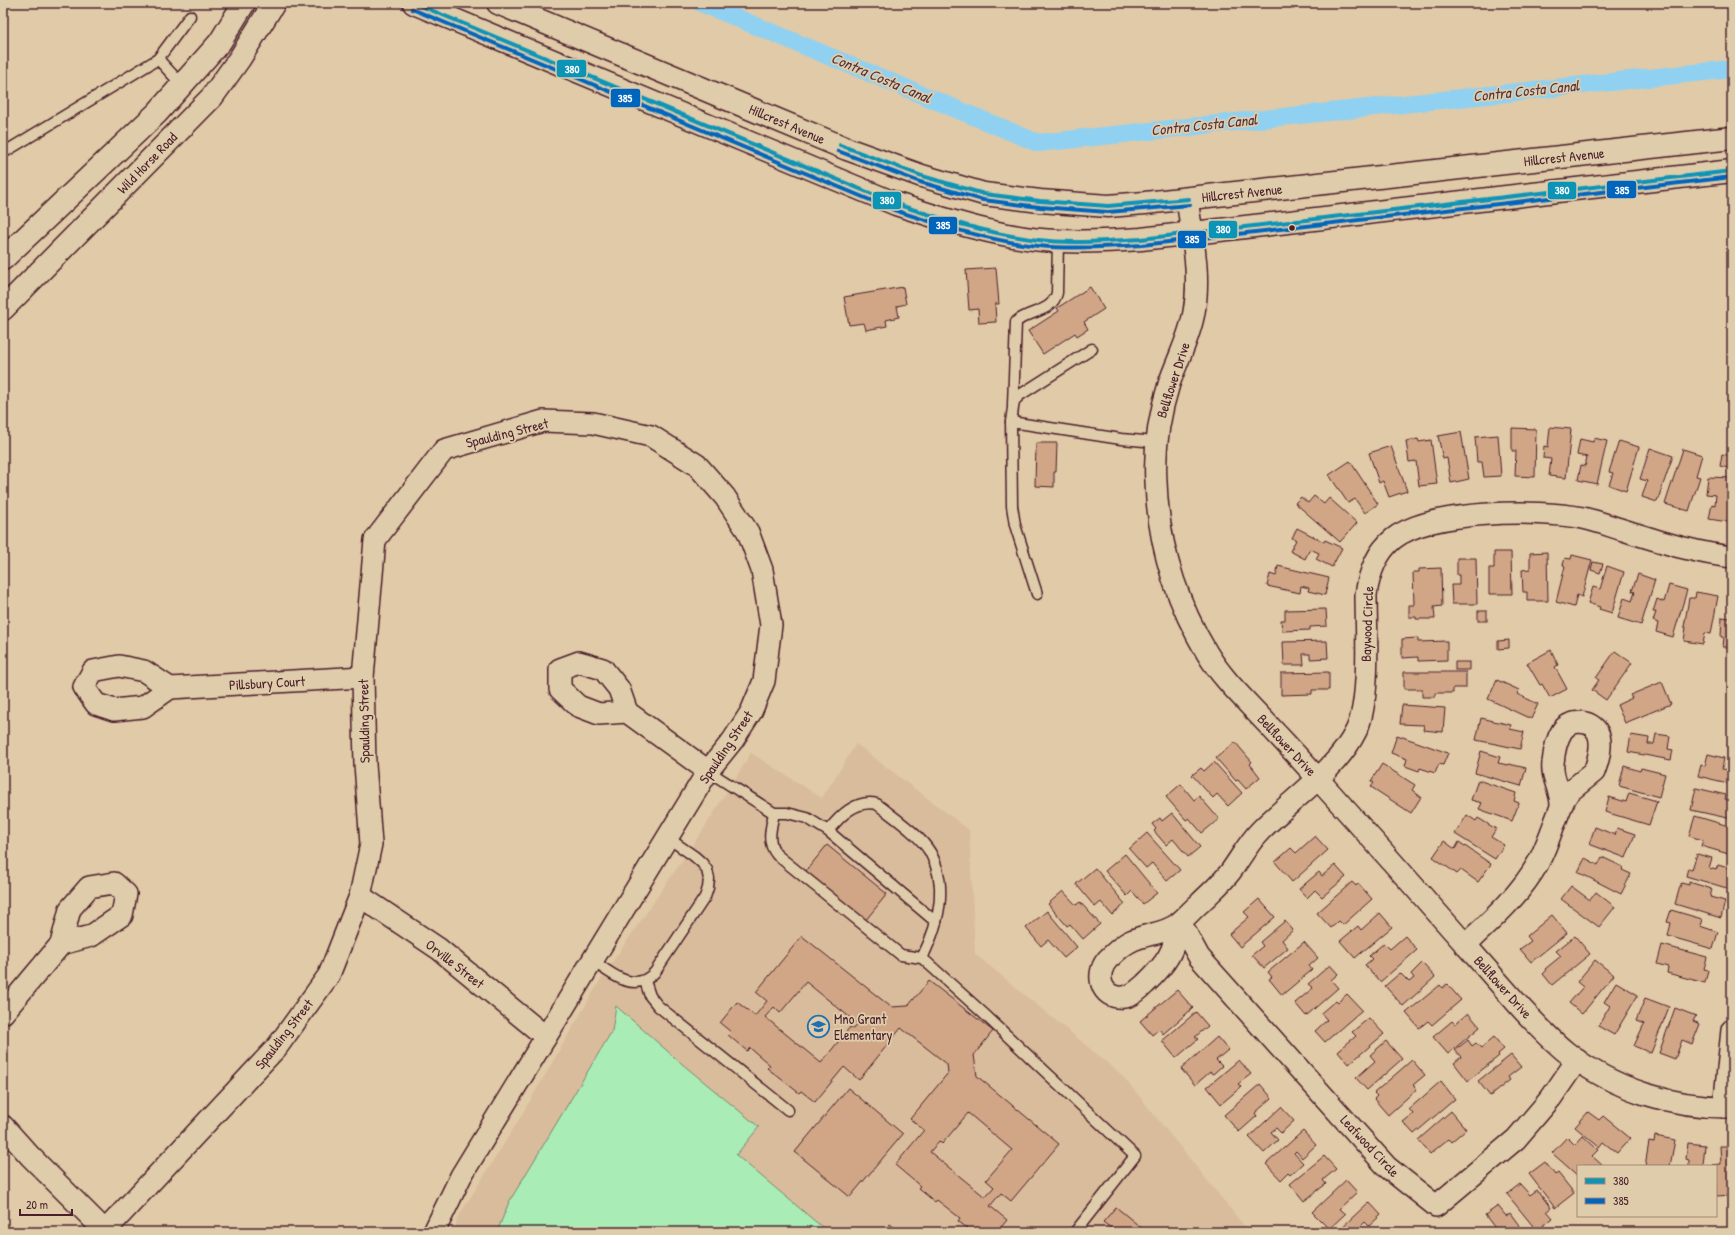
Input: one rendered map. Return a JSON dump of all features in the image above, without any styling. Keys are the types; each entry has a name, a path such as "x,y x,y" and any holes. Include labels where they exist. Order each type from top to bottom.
{"main road":[{"name":"Wild Horse Road","path":"3,260 157,113 220,42 244,3"},
{"name":"Wild Horse Road","path":"3,309 212,97 240,58 274,3"},
{"path":"414,3 896,204 965,225 1030,239 1058,242 1118,241 1191,234 1732,171"},
{"name":"Hillcrest Avenue","path":"498,3 847,148 922,176 984,194 1040,201 1108,206 1187,199 1732,138"}],"street":[{"name":"Bellflower Drive","path":"1187,199 1196,283 1194,314 1190,330 1169,383 1162,410 1156,442 1156,498 1165,552 1173,581 1194,629 1208,655 1221,672 1318,778 1465,945 1553,1041 1577,1060 1607,1078 1644,1094 1689,1104 1728,1107"},
{"name":"Spaulding Street","path":"106,1232 277,1047 329,975 360,896 371,844 364,764 363,677 375,540 444,450 543,421 593,423 651,436 697,466 725,497 748,532 762,570 771,625 764,681 751,712 733,740 708,771 461,1176 434,1232"},
{"name":"Baywood Circle","path":"1180,922 1223,881 1248,845 1261,830 1318,778 1338,757 1357,730 1364,703 1366,594 1368,582 1376,559 1381,551 1405,531 1427,523 1481,515 1560,514 1591,520 1686,550 1732,557"},
{"name":"Pillsbury Court","path":"170,688 363,677"},
{"path":"627,712 708,771"},
{"path":"1465,945 1493,920 1529,877 1545,847 1561,805"},
{"name":"Orville Street","path":"360,896 439,949 546,1037"},
{"name":"Leafwood Circle","path":"1180,922 1199,957 1387,1168 1436,1206 1516,1139 1551,1098 1577,1060"},
{"path":"3,1013 61,944"},
{"path":"1728,1107 1732,1030"},
{"path":"3,1126 30,1156 106,1232"}],"lane":[{"path":"3,153 158,60 190,16"},
{"path":"158,60 182,85"},
{"path":"1037,594 1015,525 1012,506 1011,422 1015,326 1016,322 1020,318 1045,308 1052,304 1056,299 1058,242"},
{"path":"1012,405 1020,394 1092,349"},
{"path":"1011,422 1121,439 1156,442"},
{"path":"708,771 774,813 788,813 807,818 828,831 936,922"},
{"path":"828,831 835,822 856,806 872,803 877,804 914,834 930,851 940,884 940,899 936,922 922,958"},
{"path":"774,813 769,838 771,846 777,855 901,955 922,958 983,1013 1135,1156 1075,1232"},
{"path":"592,960 619,979 627,981 645,981 655,972 705,897 709,879 702,863 668,838"},
{"path":"645,981 650,996 658,1006 788,1110"}],"shaded area":[{"name":"Mno Grant Elementary","path":"856,744 969,830 975,954 1122,1075 1249,1232 455,1232 457,1219 517,1123 601,979 705,827 751,753 822,798"}],"green space":[{"path":"616,1006 681,1063 759,1127 736,1155 828,1232 497,1232 509,1202 612,1031"}],"building":[{"path":"996,268 999,304 995,304 996,322 979,323 978,309 969,310 966,270"},
{"path":"903,287 906,304 897,306 899,317 886,320 887,326 866,330 864,323 849,325 844,297"},
{"path":"1090,287 1104,309 1084,322 1088,329 1077,336 1075,333 1043,354 1028,331 1059,311 1057,308"},
{"path":"1550,427 1571,429 1566,478 1549,476 1551,459 1543,458 1544,446 1548,447"},
{"path":"1512,428 1536,429 1535,477 1515,476 1516,451 1512,451"},
{"path":"1461,432 1469,479 1451,483 1447,458 1443,459 1438,436"},
{"path":"1498,435 1501,476 1484,477 1482,462 1477,462 1475,437"},
{"path":"1594,438 1607,441 1597,484 1578,480 1581,465 1585,466 1587,457 1577,455 1580,439 1593,442"},
{"path":"1418,439 1419,442 1431,440 1437,484 1419,486 1416,461 1409,462 1406,441"},
{"path":"1619,441 1639,447 1626,491 1609,485 1613,473 1609,472"},
{"path":"1036,443 1057,443 1054,487 1035,486"},
{"path":"1391,446 1407,491 1389,497 1383,481 1379,483 1369,453"},
{"path":"1650,448 1673,456 1657,502 1642,497 1647,481 1640,479"},
{"path":"1683,449 1702,455 1696,476 1700,477 1689,511 1665,504"},
{"path":"1722,454 1732,456 1732,469 1720,466"},
{"path":"1350,461 1378,504 1365,513 1355,499 1348,503 1329,475"},
{"path":"1708,477 1732,478 1732,496 1728,522 1709,519 1712,504 1715,505 1716,495 1706,494"},
{"path":"1314,496 1324,504 1329,498 1357,523 1340,542 1295,503 1301,497 1308,503"},
{"path":"1297,528 1324,542 1325,540 1342,548 1332,567 1316,559 1319,553 1310,549 1305,559 1290,551 1296,540 1292,538"},
{"path":"1494,552 1511,552 1512,594 1489,594 1489,568 1494,568"},
{"path":"1547,552 1548,601 1527,601 1527,592 1523,592 1522,570 1530,569 1530,553"},
{"path":"1572,555 1592,560 1582,597 1577,595 1574,607 1556,602 1565,566 1563,565 1565,558 1571,559"},
{"path":"1457,558 1476,558 1477,604 1452,604 1451,585 1459,585 1459,575 1457,575"},
{"path":"1593,562 1603,564 1600,573 1591,570"},
{"path":"1278,566 1329,578 1325,595 1308,591 1309,588 1301,586 1300,593 1267,586 1270,574 1276,576"},
{"path":"1607,566 1624,572 1612,613 1599,609 1600,607 1588,603 1593,587 1600,589"},
{"path":"1441,568 1442,606 1434,607 1435,619 1416,619 1416,617 1409,617 1409,605 1414,605 1413,572 1419,572 1419,569"},
{"path":"1638,574 1655,580 1641,625 1618,618 1624,598 1632,601 1635,592 1632,591"},
{"path":"1669,585 1687,590 1673,637 1656,632 1658,623 1653,621 1656,612 1653,612 1657,599 1664,602"},
{"path":"1696,592 1718,596 1711,634 1705,633 1703,644 1684,641 1686,627 1684,627 1689,598 1695,598"},
{"path":"1731,598 1732,647 1723,647 1724,637 1721,637 1722,617 1730,618"},
{"path":"1326,609 1327,626 1310,627 1310,630 1282,631 1281,620 1285,620 1285,610"},
{"path":"1478,611 1487,611 1487,621 1478,621"},
{"path":"1418,638 1418,642 1447,641 1447,660 1418,661 1418,657 1402,658 1402,639"},
{"path":"1509,640 1509,648 1498,649 1498,641"},
{"path":"1327,641 1328,658 1310,659 1310,654 1303,654 1304,665 1284,665 1283,642"},
{"path":"1551,650 1558,665 1555,667 1567,689 1550,698 1542,684 1540,685 1527,663"},
{"path":"1615,651 1632,663 1606,700 1592,690 1599,680 1596,678"},
{"path":"1455,662 1469,662 1469,670 1455,670"},
{"path":"1329,672 1329,690 1312,690 1312,694 1281,695 1281,673"},
{"path":"1404,672 1466,672 1466,688 1453,688 1453,693 1435,693 1435,697 1422,697 1422,689 1404,689"},
{"path":"1497,680 1519,690 1517,694 1538,704 1531,719 1488,699"},
{"path":"1662,682 1671,704 1625,723 1617,705 1632,698 1630,695"},
{"path":"1402,705 1445,708 1443,732 1423,730 1424,725 1400,724"},
{"path":"1481,718 1511,725 1510,729 1524,732 1520,749 1476,740"},
{"path":"1656,734 1670,736 1668,749 1673,750 1671,760 1628,752 1631,735 1649,738 1648,744 1654,744"},
{"path":"1397,735 1448,753 1443,765 1439,764 1435,773 1420,768 1419,771 1405,766 1407,759 1391,753"},
{"path":"1235,742 1252,762 1250,764 1260,777 1246,789 1238,780 1236,781 1216,758"},
{"path":"1481,751 1500,757 1498,763 1526,768 1521,786 1475,773"},
{"path":"1708,754 1724,758 1722,769 1729,770 1730,765 1732,766 1732,784 1698,776 1701,765 1705,766"},
{"path":"1214,762 1242,793 1228,806 1217,794 1213,798 1192,775 1201,768 1204,771"},
{"path":"1382,764 1415,785 1412,790 1421,797 1411,813 1371,787 1374,783 1371,781"},
{"path":"1624,766 1640,771 1641,768 1665,774 1659,797 1619,786"},
{"path":"1478,780 1516,793 1514,801 1519,803 1512,821 1479,809 1482,803 1471,800"},
{"path":"1181,784 1194,800 1199,796 1219,819 1202,833 1189,818 1186,820 1166,797"},
{"path":"1696,788 1726,795 1725,799 1732,801 1732,819 1691,810"},
{"path":"1629,793 1657,801 1649,825 1605,812 1609,797 1626,802"},
{"path":"1172,813 1200,847 1188,857 1173,839 1166,845 1154,831 1156,829 1152,824 1160,818 1162,821"},
{"path":"1467,815 1476,821 1478,818 1496,829 1491,837 1504,845 1495,859 1455,834"},
{"path":"1695,816 1732,827 1732,855 1701,846 1703,840 1689,836"},
{"path":"1595,827 1615,835 1617,828 1635,834 1626,858 1589,844"},
{"path":"1147,833 1180,870 1167,881 1152,863 1146,868 1129,849"},
{"path":"1315,836 1328,850 1292,882 1275,862 1291,848 1296,853"},
{"path":"1444,841 1455,849 1459,842 1491,864 1478,882 1461,870 1457,874 1433,857"},
{"path":"827,845 887,894 865,921 805,872"},
{"path":"1125,854 1157,893 1143,904 1132,891 1127,896 1105,871"},
{"path":"1697,854 1712,858 1709,868 1716,870 1718,865 1732,869 1730,889 1686,876 1688,868 1692,869"},
{"path":"1602,857 1623,867 1622,870 1631,874 1621,894 1578,872 1585,858 1598,865"},
{"path":"1335,865 1346,877 1322,897 1315,890 1307,898 1299,889 1319,872 1322,876"},
{"path":"1095,868 1125,904 1112,915 1101,902 1095,907 1076,884"},
{"path":"1352,882 1356,886 1358,883 1372,899 1343,925 1339,921 1331,928 1317,913"},
{"path":"1689,882 1712,889 1710,897 1725,901 1721,918 1675,904 1681,883 1689,885"},
{"path":"1571,886 1590,900 1596,892 1615,907 1599,927 1561,899"},
{"path":"1063,891 1076,905 1080,902 1100,924 1083,939 1070,924 1067,926 1048,904"},
{"path":"1259,899 1275,917 1240,947 1229,934 1249,917 1244,912"},
{"path":"1671,910 1702,919 1700,926 1718,932 1713,949 1668,936 1671,923 1667,922"},
{"path":"1047,911 1077,947 1064,958 1048,940 1041,946 1026,928"},
{"path":"1380,913 1392,927 1355,958 1340,941 1358,926 1361,930"},
{"path":"1552,915 1567,933 1531,962 1520,949 1531,941 1527,936"},
{"path":"1285,921 1293,930 1282,940 1288,948 1264,968 1252,955 1263,946 1260,942"},
{"path":"802,936 891,1007 908,1006 929,981 993,1031 974,1055 977,1076 1059,1144 1011,1201 1001,1193 990,1206 1007,1220 997,1232 972,1232 958,1221 960,1218 937,1200 935,1202 918,1188 920,1186 895,1165 924,1130 910,1119 948,1073 947,1064 901,1028 859,1080 844,1067 815,1102 801,1091 799,1093 767,1068 770,1065 750,1048 747,1051 728,1035 731,1032 720,1023 737,1002 755,1016 767,1001 756,992","holes":["806,982 858,1024 854,1029 850,1027 821,1063 765,1017 774,1007 780,1013","968,1113 1012,1150 986,1180 994,1187 985,1197 930,1152 939,1141 942,1144"]},
{"path":"1405,936 1417,950 1380,982 1365,965 1372,959 1369,956 1384,943 1390,949"},
{"path":"1575,936 1590,954 1552,985 1543,974 1546,971 1545,969 1561,956 1556,951"},
{"path":"1304,942 1318,958 1309,966 1312,970 1282,995 1269,979 1272,977 1268,972"},
{"path":"1662,945 1707,957 1704,969 1708,970 1705,983 1667,973 1668,967 1657,964"},
{"path":"1595,960 1614,975 1582,1014 1569,1003 1583,987 1577,982"},
{"path":"1422,963 1435,977 1403,1006 1385,986 1400,973 1409,982 1414,978 1411,974"},
{"path":"1330,965 1338,974 1331,980 1338,988 1306,1016 1295,1003 1313,988 1308,984"},
{"path":"1616,982 1638,995 1614,1035 1598,1026 1610,1006 1604,1002"},
{"path":"1447,984 1461,1000 1432,1025 1428,1021 1419,1028 1406,1013 1440,985 1442,988"},
{"path":"1177,990 1193,1008 1163,1034 1159,1029 1152,1035 1140,1021"},
{"path":"1347,994 1362,1010 1325,1042 1315,1031 1327,1020 1321,1013 1336,1000 1338,1002"},
{"path":"1645,998 1669,1007 1651,1053 1634,1046 1644,1024 1636,1021"},
{"path":"1675,1008 1696,1016 1693,1021 1700,1024 1692,1044 1682,1040 1675,1059 1659,1053"},
{"path":"1196,1012 1208,1026 1195,1037 1198,1039 1176,1058 1162,1041"},
{"path":"1468,1013 1480,1027 1448,1054 1433,1037 1452,1021 1455,1024"},
{"path":"1369,1018 1384,1034 1349,1064 1338,1051 1356,1036 1352,1032"},
{"path":"1217,1037 1228,1050 1216,1060 1222,1066 1213,1074 1210,1072 1195,1085 1181,1069"},
{"path":"1494,1037 1504,1049 1498,1054 1499,1056 1468,1081 1454,1063 1461,1057 1455,1050 1468,1040 1472,1046 1476,1043 1481,1048"},
{"path":"1386,1041 1402,1059 1367,1090 1356,1078 1375,1061 1370,1055"},
{"path":"1511,1055 1521,1067 1508,1077 1510,1080 1490,1096 1478,1081"},
{"path":"1239,1060 1251,1074 1238,1084 1241,1087 1221,1104 1207,1087"},
{"path":"1412,1060 1425,1075 1413,1085 1417,1089 1388,1115 1374,1099 1377,1096 1374,1093"},
{"path":"1441,1081 1455,1099 1414,1134 1403,1122 1413,1114 1409,1109"},
{"path":"1260,1084 1272,1098 1255,1113 1257,1116 1239,1132 1224,1115"},
{"path":"848,1088 903,1134 850,1197 795,1152"},
{"path":"1281,1107 1294,1121 1281,1133 1276,1128 1271,1132 1278,1140 1264,1153 1249,1137"},
{"path":"1451,1111 1466,1129 1451,1142 1448,1139 1430,1154 1418,1140"},
{"path":"1588,1112 1599,1120 1603,1116 1630,1138 1617,1153 1603,1142 1599,1147 1575,1127"},
{"path":"1303,1131 1316,1145 1302,1158 1296,1151 1294,1153 1303,1163 1290,1175 1288,1173 1281,1180 1266,1164"},
{"path":"1583,1136 1598,1150 1592,1156 1602,1165 1577,1165 1577,1175 1552,1153 1567,1137 1575,1145"},
{"path":"1655,1136 1675,1140 1670,1165 1645,1165 1649,1142 1654,1143"},
{"path":"1688,1143 1705,1145 1703,1165 1689,1165 1689,1160 1686,1159"},
{"path":"1720,1146 1732,1146 1732,1195 1717,1196 1717,1165 1713,1165 1721,1164"},
{"path":"1324,1156 1336,1169 1323,1180 1326,1184 1304,1201 1290,1184"},
{"path":"1545,1162 1555,1175 1558,1173 1574,1193 1555,1208 1529,1174"},
{"path":"1346,1180 1357,1192 1339,1209 1345,1214 1329,1229 1312,1212"},
{"path":"1520,1184 1530,1195 1537,1190 1551,1208 1547,1211 1553,1218 1537,1231 1507,1194"},
{"path":"1369,1202 1381,1215 1369,1226 1365,1222 1361,1226 1367,1232 1338,1231"},
{"path":"1498,1206 1506,1216 1510,1213 1524,1232 1498,1232 1485,1215"},
{"path":"1116,1207 1144,1230 1143,1232 1116,1232 1103,1222"},
{"path":"890,1224 900,1232 884,1232"}],"waterway":[{"name":"Contra Costa Canal","path":"701,3 1038,143 1732,69"}],"transit line":[{"name":"380","path":"414,3 896,204 984,230 1038,240 1077,242 1141,239 1732,171"},
{"name":"385","path":"412,9 894,210 947,227 1020,244 1077,248 1142,245 1732,177"},
{"name":"380","path":"840,145 922,176 984,194 1040,201 1108,206 1189,199"},
{"name":"385","path":"838,151 920,182 983,200 1040,207 1108,212 1190,205"}],"place":[{"name":"Mno Grant Elementary","path":"818,1027"}]}
